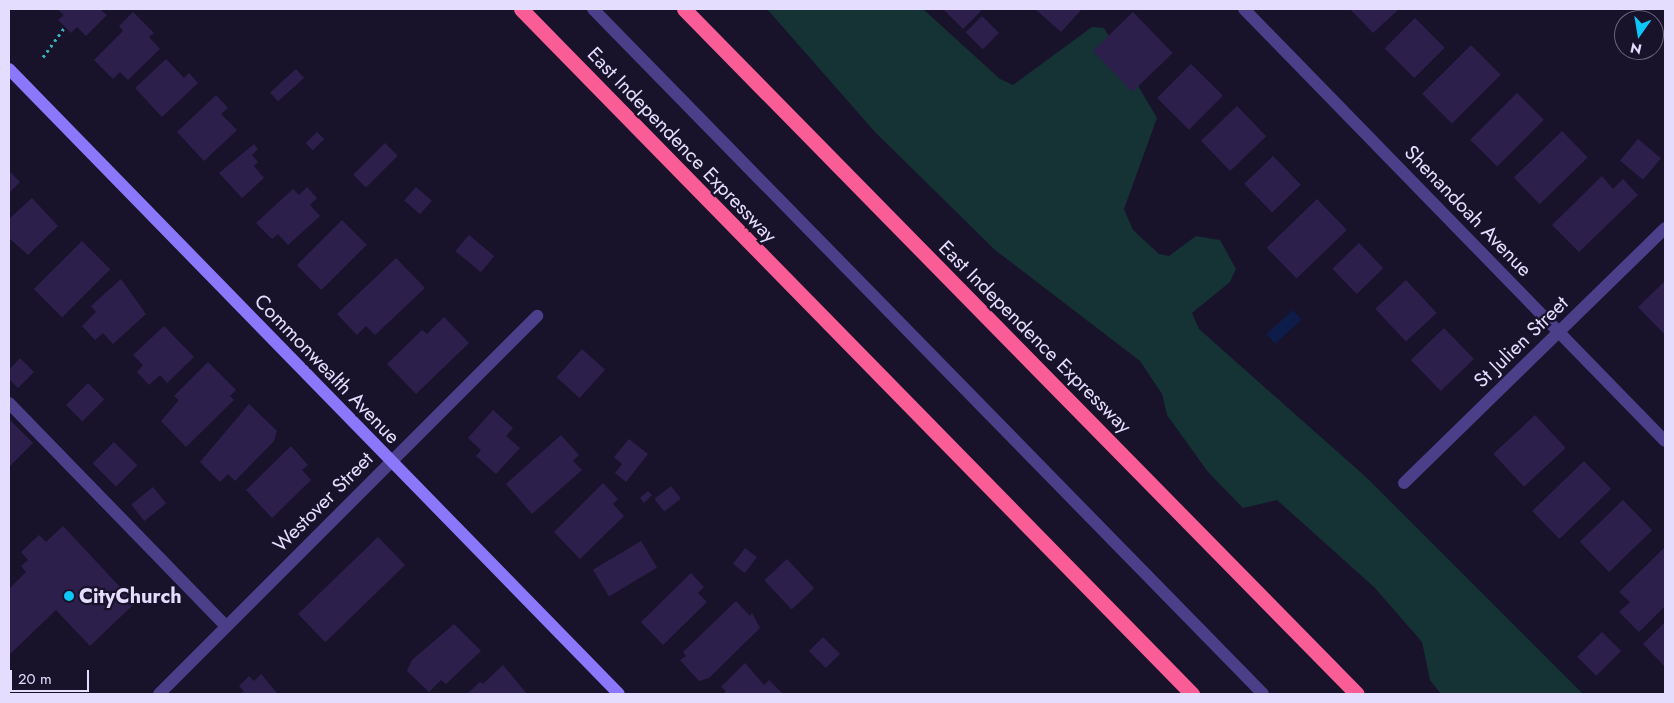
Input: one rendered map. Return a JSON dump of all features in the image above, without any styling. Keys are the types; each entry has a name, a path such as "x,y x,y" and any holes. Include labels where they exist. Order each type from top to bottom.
{"highway":[{"name":"East Independence Expressway","path":"521,9 1192,694"},
{"name":"East Independence Expressway","path":"684,9 1357,694"}],"street":[{"path":"592,9 1264,694"},
{"name":"Shenandoah Avenue","path":"1244,9 1559,330 1665,441"},
{"name":"Commonwealth Avenue","path":"9,68 620,694"},
{"name":"St Julien Street","path":"1404,483 1665,228"},
{"name":"Westover Street","path":"159,694 390,460 537,316"},
{"path":"9,403 226,626"}],"path":[{"path":"43,57 65,27"}],"green space":[{"path":"767,9 923,9 1000,79 1013,85 1092,27 1104,28 1157,118 1124,209 1133,230 1159,254 1169,256 1196,236 1220,240 1236,269 1230,282 1192,313 1199,329 1367,478 1583,694 1441,694 1430,680 1422,642 1374,587 1277,500 1243,508 1208,472 1167,415 1162,394 1140,361 995,250 875,132"}],"water":[{"path":"1293,310 1302,320 1275,344 1266,334"}],"building":[{"path":"57,9 100,9 107,15 86,36 77,27 71,33 58,20 64,15"},
{"path":"943,9 978,9 981,11 963,29"},
{"path":"1035,9 1082,9 1061,32"},
{"path":"1350,9 1399,9 1373,33"},
{"path":"133,12 154,33 149,37 160,49 128,80 120,72 113,79 94,60 123,31 119,26"},
{"path":"1133,12 1173,53 1132,92 1093,51"},
{"path":"982,16 999,33 983,49 966,32"},
{"path":"1415,18 1445,48 1414,78 1385,48"},
{"path":"1471,45 1501,75 1452,123 1422,94"},
{"path":"166,59 184,78 189,73 198,83 162,117 135,88"},
{"path":"1191,64 1223,96 1189,130 1157,98"},
{"path":"296,69 304,78 278,101 270,92"},
{"path":"1517,93 1544,120 1497,167 1470,140"},
{"path":"216,95 228,108 221,114 237,130 204,161 177,132"},
{"path":"1237,106 1266,136 1230,171 1201,141"},
{"path":"1562,131 1588,158 1540,204 1514,178"},
{"path":"317,132 324,139 313,150 306,143"},
{"path":"1638,139 1661,158 1643,180 1620,160"},
{"path":"385,143 398,156 366,188 353,175"},
{"path":"254,144 258,149 252,155 258,162 254,166 264,178 242,198 219,173"},
{"path":"1273,156 1301,185 1272,213 1244,184"},
{"path":"9,171 20,182 9,193"},
{"path":"1602,176 1613,189 1623,179 1638,195 1579,252 1552,225"},
{"path":"307,187 317,198 310,205 320,216 288,245 278,234 272,239 256,223 293,189 299,195"},
{"path":"416,187 432,201 420,214 404,201"},
{"path":"32,198 58,226 28,255 9,238 9,219"},
{"path":"1317,199 1347,230 1297,279 1267,248"},
{"path":"342,220 367,245 321,290 297,265"},
{"path":"469,235 494,256 481,272 456,251"},
{"path":"82,241 110,269 62,317 34,289"},
{"path":"1359,243 1383,268 1357,294 1332,269"},
{"path":"396,258 425,288 375,335 366,326 357,335 337,314"},
{"path":"121,279 146,314 113,344 103,333 95,340 82,326 96,312 91,306"},
{"path":"1406,280 1437,313 1406,342 1375,309"},
{"path":"1665,281 1665,335 1638,307"},
{"path":"444,317 469,343 416,394 387,364 422,330 427,334"},
{"path":"164,326 194,357 167,383 160,375 149,385 137,372 143,365 133,355"},
{"path":"1444,328 1474,359 1441,391 1411,360"},
{"path":"582,349 605,370 580,398 557,377"},
{"path":"20,358 34,372 18,388 9,379 9,370"},
{"path":"208,362 236,390 230,396 234,400 186,447 161,421 179,400 174,396"},
{"path":"88,383 104,399 82,421 66,405"},
{"path":"249,404 277,431 274,441 235,481 228,474 220,482 200,462"},
{"path":"493,410 513,428 506,436 520,448 496,474 476,456 481,450 468,438"},
{"path":"1535,415 1566,448 1524,487 1493,454"},
{"path":"9,419 33,443 9,467"},
{"path":"561,435 579,455 573,461 582,470 532,514 506,484"},
{"path":"629,439 648,454 626,482 615,473 622,464 614,457"},
{"path":"114,442 137,465 116,487 93,463"},
{"path":"291,446 308,465 302,470 311,480 272,518 246,490"},
{"path":"1584,461 1611,489 1559,539 1532,511"},
{"path":"603,483 618,499 613,504 624,516 580,559 554,532"},
{"path":"671,486 681,499 664,512 654,499"},
{"path":"153,487 166,503 144,521 131,505"},
{"path":"648,491 652,495 644,503 640,498"},
{"path":"1623,500 1652,530 1609,572 1580,542"},
{"name":"CityChurch","path":"63,526 135,603 90,646 56,610 9,655 9,589 26,572 21,566 28,560 21,552 39,535 46,542"},
{"path":"378,537 405,565 325,642 298,614"},
{"path":"641,541 657,568 609,596 593,570"},
{"path":"1665,547 1665,606 1639,632 1619,612 1630,602 1619,592"},
{"path":"745,548 757,557 745,573 733,564"},
{"path":"787,559 814,588 792,609 764,580"},
{"path":"691,573 704,587 698,593 707,602 663,645 641,622"},
{"path":"736,601 750,616 752,613 760,628 709,678 699,681 680,660 686,656 683,652"},
{"path":"1665,622 1665,667 1643,644"},
{"path":"454,624 481,651 446,684 441,680 429,692 407,671 412,660"},
{"path":"1602,632 1621,651 1596,676 1577,657"},
{"path":"823,637 840,654 826,668 809,651"},
{"path":"745,663 764,685 769,680 783,694 723,694 726,691 721,687"},
{"path":"503,665 527,694 467,694 480,682 483,684"},
{"path":"261,674 278,694 240,694 244,691 239,686 249,676 254,681"}],"place":[{"name":"CityChurch","path":"69,596"}]}
